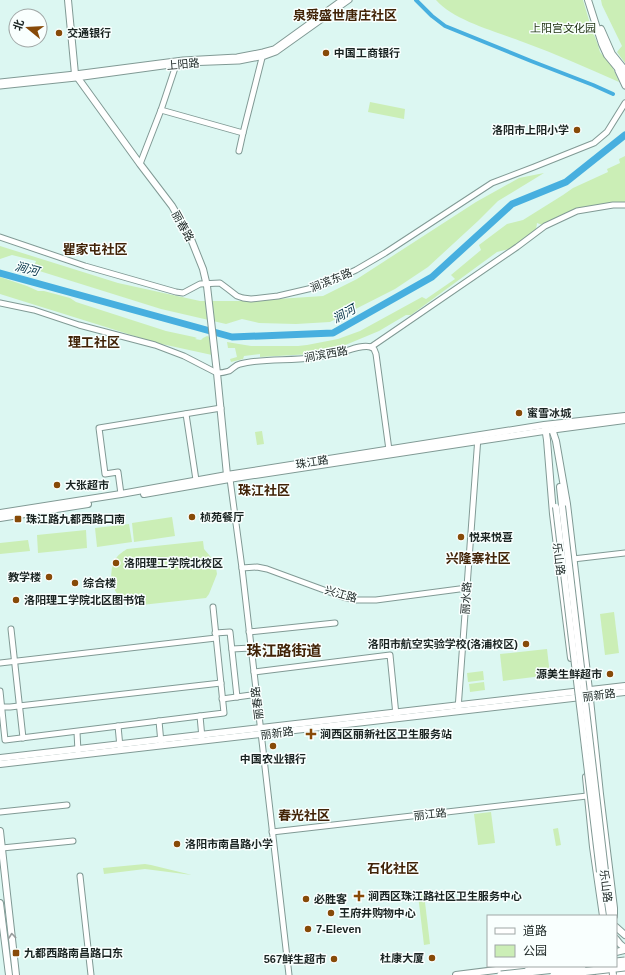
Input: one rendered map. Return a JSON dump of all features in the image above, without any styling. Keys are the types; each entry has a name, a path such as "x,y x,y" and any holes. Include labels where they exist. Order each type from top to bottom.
{"highway":[{"path":"501,975 573,967"},
{"path":"554,975 625,967"}],"main road":[{"path":"68,0 78,76"},
{"path":"72,0 78,76"},
{"path":"588,0 607,55 625,77"},
{"path":"592,0 602,33 612,54 625,70"},
{"name":"丽春路","path":"78,76 172,206 191,239 203,269 209,285 229,476"},
{"name":"丽春路","path":"219,372 221,408 229,476"},
{"name":"珠江路","path":"0,518 229,476 389,450 625,416"},
{"name":"珠江路","path":"548,428 625,420"},
{"name":"乐山路","path":"548,428 547,440 553,514 582,695 599,787 614,915"},
{"name":"乐山路","path":"548,428 556,441 567,504 573,558 588,796 593,847 605,915"},
{"name":"珠江路","path":"0,513 196,480 478,438"},
{"path":"547,440 559,506 610,915"},
{"path":"556,441 559,506 605,915"},
{"name":"丽新路","path":"582,695 625,686"},
{"name":"丽新路","path":"0,758 120,748 582,695 625,692"},
{"name":"乐山路","path":"582,695 605,915"},
{"name":"乐山路","path":"582,695 610,915"},
{"name":"丽新路","path":"0,764 78,752"},
{"path":"0,831 16,975"},
{"path":"0,903 9,975"},
{"path":"617,928 625,935"},
{"path":"617,940 625,949"},
{"path":"456,975 516,967"},
{"path":"517,973 537,967"},
{"path":"599,975 616,974"}],"street":[{"name":"上阳路","path":"263,54 274,49 342,0"},
{"name":"上阳路","path":"0,86 177,62 276,52 349,0"},
{"path":"239,150 263,54"},
{"path":"141,162 161,110 177,62"},
{"path":"618,68 625,86"},
{"name":"上阳路","path":"0,82 78,76"},
{"name":"涧滨东路","path":"209,285 220,283 237,296 243,298 278,296 321,286 356,270 385,253 492,183 549,162 594,143 608,132 625,103"},
{"path":"161,110 243,133"},
{"name":"涧滨西路","path":"219,372 230,371 234,366 239,364 268,360 311,358 343,352 362,346 371,347 517,247 545,226 577,212 613,205 625,205"},
{"path":"0,237 85,266 176,292 183,292 200,284 209,285"},
{"path":"0,303 34,310 79,325 155,345 176,352 219,372"},
{"path":"371,347 374,349 376,354 389,450"},
{"path":"120,494 118,472 105,474 99,428 221,408"},
{"path":"186,414 196,480"},
{"name":"丽水路","path":"458,709 478,438"},
{"name":"丽春路","path":"229,476 242,568 290,975"},
{"path":"573,558 625,553"},
{"name":"兴江路","path":"242,568 257,567 267,569 343,598 355,600 376,600 467,588"},
{"path":"0,691 5,740 224,714 213,607"},
{"path":"249,632 335,623"},
{"path":"11,629 23,738"},
{"path":"0,663 230,632 237,697"},
{"path":"232,649 251,648"},
{"path":"254,672 390,655 397,716"},
{"path":"1,706 10,707 220,683"},
{"path":"222,699 251,695"},
{"path":"200,716 202,738"},
{"path":"159,721 161,743"},
{"path":"118,726 120,748"},
{"path":"77,732 78,752"},
{"name":"丽江路","path":"272,832 588,796"},
{"path":"0,812 67,805"},
{"path":"2,848 73,841"},
{"path":"80,876 91,975"}],"green space":[{"name":"上阳宫文化园","path":"436,0 583,0 600,52 612,66 619,82 547,51 465,20 454,14"},
{"path":"601,0 625,0 625,63 617,52 622,46"},
{"path":"370,102 405,109 404,119 368,112"},
{"path":"625,156 625,202 583,207 545,226 537,223 536,230 517,247 497,252 411,315 406,315 379,331 343,346 311,354 260,357 260,354 244,356 243,359 231,362 230,359 237,357 235,348 228,348 227,342 251,346 298,346 338,339 360,331 422,297 426,299 455,279 451,275 481,250 479,245 507,224 523,220 573,188 608,172 607,169 620,163 619,159"},
{"path":"544,173 498,201 428,267 395,289 330,322 296,324 259,323 242,319 226,324 161,309 33,269 36,261 12,255 0,259 0,246 118,283 200,301 245,301 323,296 357,279 476,202 519,178"},
{"path":"0,277 38,291 44,291 70,298 76,302 166,331 201,340 207,336 210,337 212,355 157,343 0,294"},
{"path":"262,431 264,444 257,445 255,432"},
{"path":"172,517 175,536 134,542 132,523"},
{"path":"129,524 132,542 97,547 95,528"},
{"path":"86,530 87,548 38,553 37,535"},
{"path":"28,540 30,551 0,554 0,543"},
{"path":"203,541 204,549 215,562 217,574 206,598 132,606 121,598 112,584 111,574 115,560 127,549"},
{"path":"614,612 619,653 605,655 600,614"},
{"path":"547,649 550,675 503,681 500,654"},
{"path":"483,671 484,680 468,682 467,673"},
{"path":"484,682 485,690 470,692 469,684"},
{"path":"491,812 495,843 478,845 474,814"},
{"path":"558,828 561,845 556,846 553,829"},
{"path":"145,864 192,875 145,869 104,874 103,868"},
{"path":"424,894 430,944 424,945 418,895"}],"waterway":[{"path":"416,0 432,16 445,26 613,94"},
{"name":"涧河","path":"0,273 232,337 333,333 432,277 512,204 566,182 625,135"}],"place":[{"name":"交通银行","path":"59,33"},
{"name":"中国工商银行","path":"326,53"},
{"name":"洛阳市上阳小学","path":"577,130"},
{"name":"蜜雪冰城","path":"519,413"},
{"name":"大张超市","path":"57,485"},
{"name":"桢苑餐厅","path":"192,517"},
{"name":"珠江路九都西路口南","path":"18,519"},
{"name":"悦来悦喜","path":"461,537"},
{"name":"洛阳理工学院北校区","path":"116,563"},
{"name":"教学楼","path":"49,577"},
{"name":"综合楼","path":"75,583"},
{"name":"洛阳理工学院北区图书馆","path":"16,600"},
{"name":"洛阳市航空实验学校(洛浦校区)","path":"526,644"},
{"name":"源美生鲜超市","path":"610,674"},
{"name":"涧西区丽新社区卫生服务站","path":"311,734"},
{"name":"中国农业银行","path":"273,746"},
{"name":"洛阳市南昌路小学","path":"177,844"},
{"name":"涧西区珠江路社区卫生服务中心","path":"359,896"},
{"name":"必胜客","path":"306,899"},
{"name":"王府井购物中心","path":"331,913"},
{"name":"7-Eleven","path":"308,929"},
{"name":"九都西路南昌路口东","path":"16,953"},
{"name":"杜康大厦","path":"432,958"},
{"name":"567鲜生超市","path":"334,959"}],"district":[{"name":"泉舜盛世唐庄社区","path":"345,15"},
{"name":"瞿家屯社区","path":"95,249"},
{"name":"理工社区","path":"94,342"},
{"name":"珠江社区","path":"264,490"},
{"name":"兴隆寨社区","path":"478,558"},
{"name":"珠江路街道","path":"284,650"},
{"name":"春光社区","path":"304,815"},
{"name":"石化社区","path":"393,868"}]}
